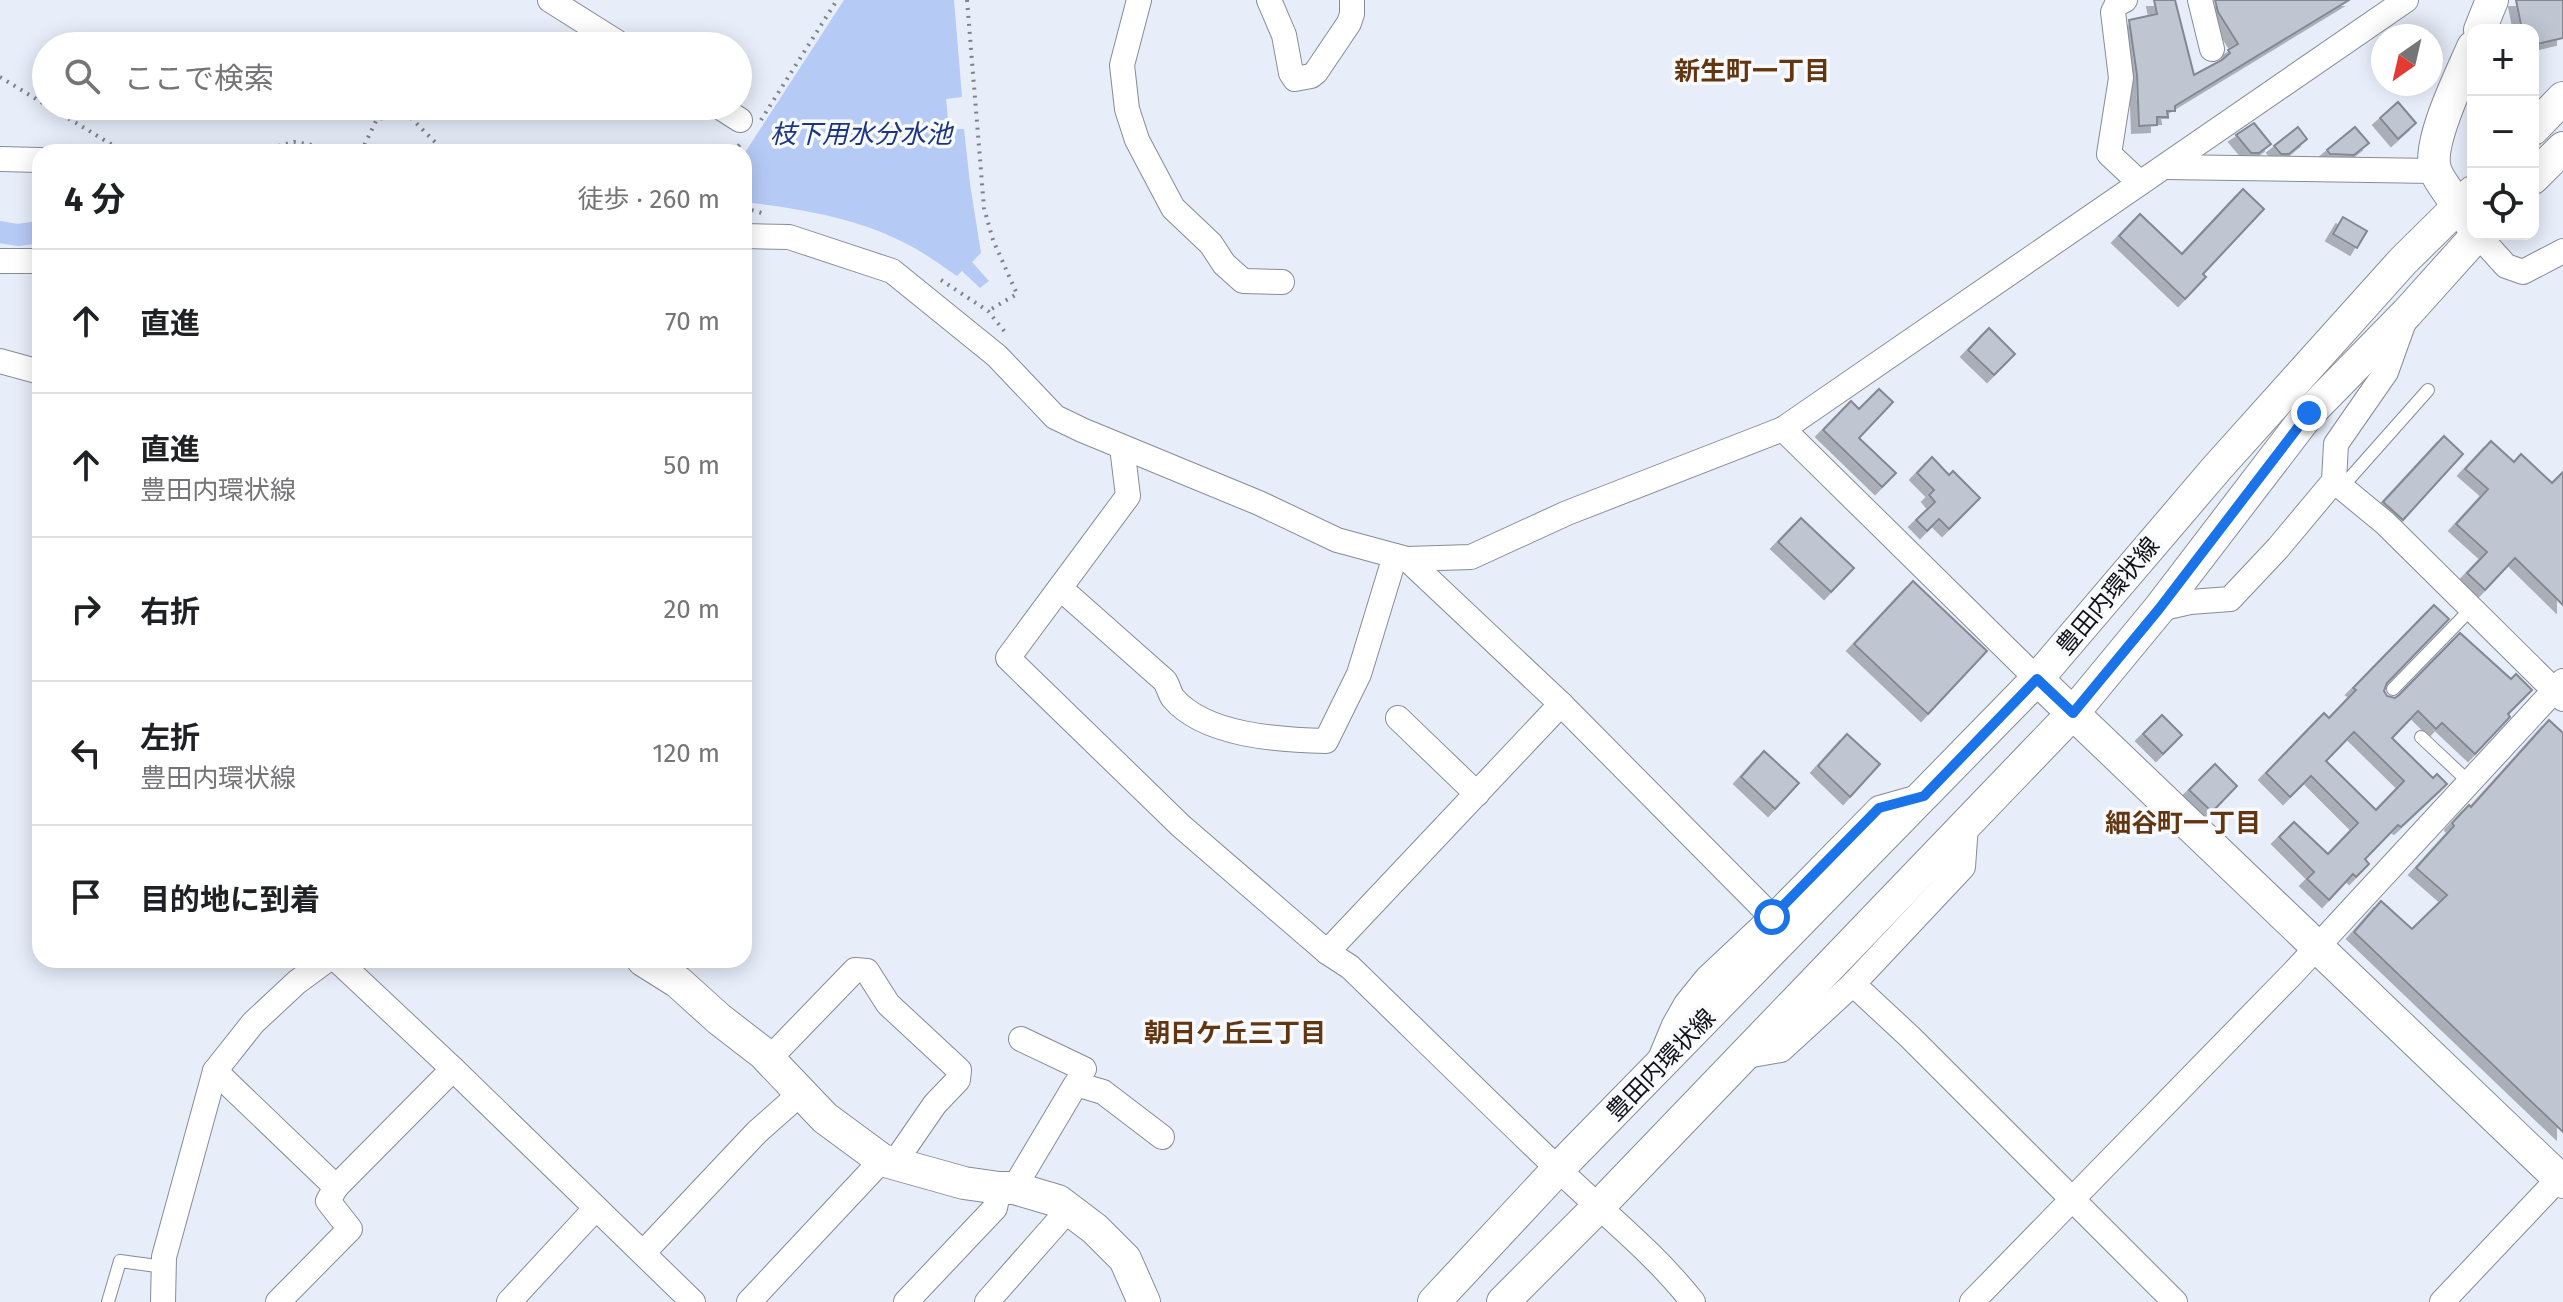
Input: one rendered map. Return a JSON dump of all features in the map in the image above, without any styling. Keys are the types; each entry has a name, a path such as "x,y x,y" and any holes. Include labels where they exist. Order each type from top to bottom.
{"street":[{"path":"550,0 601,32"},
{"path":"1139,0 1122,65 1127,109 1137,140 1173,208 1211,244 1224,264 1243,281 1282,282"},
{"path":"1269,0 1284,35 1291,73 1295,79 1316,72 1349,23 1352,0"},
{"path":"2125,0 2117,4 2113,12 2121,78 2109,154 2140,183"},
{"path":"2200,0 2212,49"},
{"path":"752,236 789,237 892,271 997,356 1055,417 1122,447 1259,503 1337,540 1401,558 1471,557 1567,513 1783,429 2406,0"},
{"path":"2482,24 2492,0"},
{"path":"2467,62 2439,130 2434,152 2435,171 2467,207"},
{"path":"2539,123 2563,98"},
{"path":"741,120 747,124"},
{"path":"2539,172 2563,148"},
{"path":"0,159 32,160"},
{"path":"2165,167 2435,171"},
{"name":"豊田内環状線","path":"1434,1302 1558,1169 2037,679 2217,468 2403,261 2467,211"},
{"name":"豊田内環状線","path":"1503,1302 2073,713 2159,609 2309,413 2407,313 2473,240"},
{"path":"2483,240 2506,266 2523,272 2563,251"},
{"path":"0,261 32,261"},
{"path":"2159,609 2190,602 2230,599 2338,484 2336,444 2386,372 2407,313"},
{"path":"0,361 32,370"},
{"path":"1783,429 2037,679 2562,1178 2442,1302"},
{"path":"1122,447 1128,496 1008,658 1181,826 1327,952 1350,967 1558,1169 1600,1205 1693,1302"},
{"path":"1972,1302 2293,973 2469,782 2560,690 2471,609 2385,523 2338,484"},
{"path":"1060,588 1165,681 1173,698 1207,724 1277,740 1326,741 1359,674 1401,558"},
{"path":"1401,558 1561,704 1772,917"},
{"path":"1327,952 1561,704"},
{"path":"1398,718 1477,794"},
{"path":"1655,1071 1674,1025 1707,978 1879,808 1924,796"},
{"path":"1741,1057 1781,1050 1853,984 1963,867 1966,825"},
{"path":"163,1302 164,1257 215,1071 253,1023 316,968"},
{"path":"346,968 643,1253 684,1299"},
{"path":"656,968 678,982 769,1059 825,1118 889,1161 964,1183 1007,1188 1058,1201 1095,1229 1125,1259 1144,1302"},
{"path":"749,1302 889,1161 958,1080 959,1070 888,1004 867,971 855,970 769,1059"},
{"path":"1853,984 2175,1302"},
{"path":"1021,1039 1083,1069 1103,1092 1162,1137"},
{"path":"278,1302 350,1229 328,1201 336,1187 453,1069"},
{"path":"906,1302 995,1208 1083,1069"},
{"path":"215,1071 336,1187"},
{"path":"643,1253 757,1132 801,1093"},
{"path":"509,1302 596,1208"},
{"path":"987,1302 1068,1210"}],"lane":[{"path":"2338,484 2428,390"},
{"path":"2393,689 2471,609"},
{"path":"2421,737 2469,782"},
{"path":"108,1302 120,1261 164,1267"}],"path":[{"path":"752,117 837,0"},
{"path":"967,0 984,208 993,240 1017,294 988,311"},
{"path":"0,77 32,96"},
{"path":"72,120 111,144"},
{"path":"365,144 377,120"},
{"path":"413,120 437,144"},
{"path":"747,124 750,120"},
{"path":"286,144 306,144"},
{"path":"752,210 768,214"},
{"path":"940,279 988,311 1008,336"}],"water":[{"name":"枝下用水分水池","path":"844,0 954,0 962,97 946,99 949,129 964,129 981,253 972,262 989,281 980,288 962,271 957,276 910,246 865,226 806,211 752,203 750,144"}],"building":[{"path":"2154,0 2175,0 2194,75 2222,60 2230,53 2228,50 2238,44 2218,12 2215,0 2349,0 2175,106 2175,111 2167,111 2168,117 2157,117 2157,125 2139,126 2137,75 2129,20 2157,14"},
{"path":"2516,0 2563,0 2563,38 2539,44 2539,24 2521,24"},
{"path":"2398,102 2416,123 2398,139 2380,118"},
{"path":"2254,123 2271,144 2259,153 2251,153 2236,135"},
{"path":"2298,127 2307,139 2289,154 2281,154 2274,146"},
{"path":"2355,127 2369,143 2354,155 2330,154 2327,150"},
{"path":"2243,189 2264,209 2203,274 2206,277 2185,299 2119,236 2140,214 2182,254"},
{"path":"2343,217 2367,231 2357,248 2333,234"},
{"path":"1989,328 2015,354 1994,375 1968,350"},
{"path":"1879,389 1893,402 1859,438 1896,473 1882,487 1823,430 1851,401 1859,409"},
{"path":"2444,436 2463,454 2403,520 2383,502"},
{"path":"2491,441 2514,462 2521,454 2552,483 2563,472 2563,605 2515,558 2485,590 2467,573 2487,552 2456,524 2488,489 2465,469"},
{"path":"1932,457 1949,475 1953,471 1980,498 1949,529 1939,519 1927,531 1916,520 1935,502 1929,495 1934,490 1917,473"},
{"path":"1801,518 1854,568 1831,592 1778,542"},
{"path":"1913,581 1987,651 1928,714 1854,644"},
{"path":"2434,605 2449,619 2387,683 2384,691 2387,696 2395,698 2399,695 2460,633 2511,679 2516,674 2532,690 2475,754 2442,723 2436,729 2418,711 2392,738 2433,778 2437,774 2447,784 2401,827 2398,825 2365,859 2369,864 2356,877 2353,874 2329,900 2307,879 2314,872 2279,837 2294,822 2328,854 2358,823 2311,776 2290,797 2266,773 2324,713 2329,718 2356,690 2353,688","holes":["2354,732 2404,781 2376,810 2326,761"]},
{"path":"2162,715 2182,735 2163,754 2143,734"},
{"path":"2549,720 2563,733 2563,1132 2354,932 2381,901 2412,929 2447,895 2416,868 2454,826 2452,823 2469,805 2471,807"},
{"path":"1847,734 1880,764 1850,797 1818,766"},
{"path":"1764,751 1799,783 1775,809 1741,777"},
{"path":"2215,764 2237,786 2212,812 2189,790"}],"waterway":[{"path":"0,232 32,233"}],"district":[{"name":"新生町一丁目","path":"1752,71"},
{"name":"細谷町一丁目","path":"2183,823"},
{"name":"朝日ケ丘三丁目","path":"1235,1033"}],"route":[{"path":"1772,917 1879,808 1924,796 2037,679 2073,713 2159,609 2309,413"}]}
